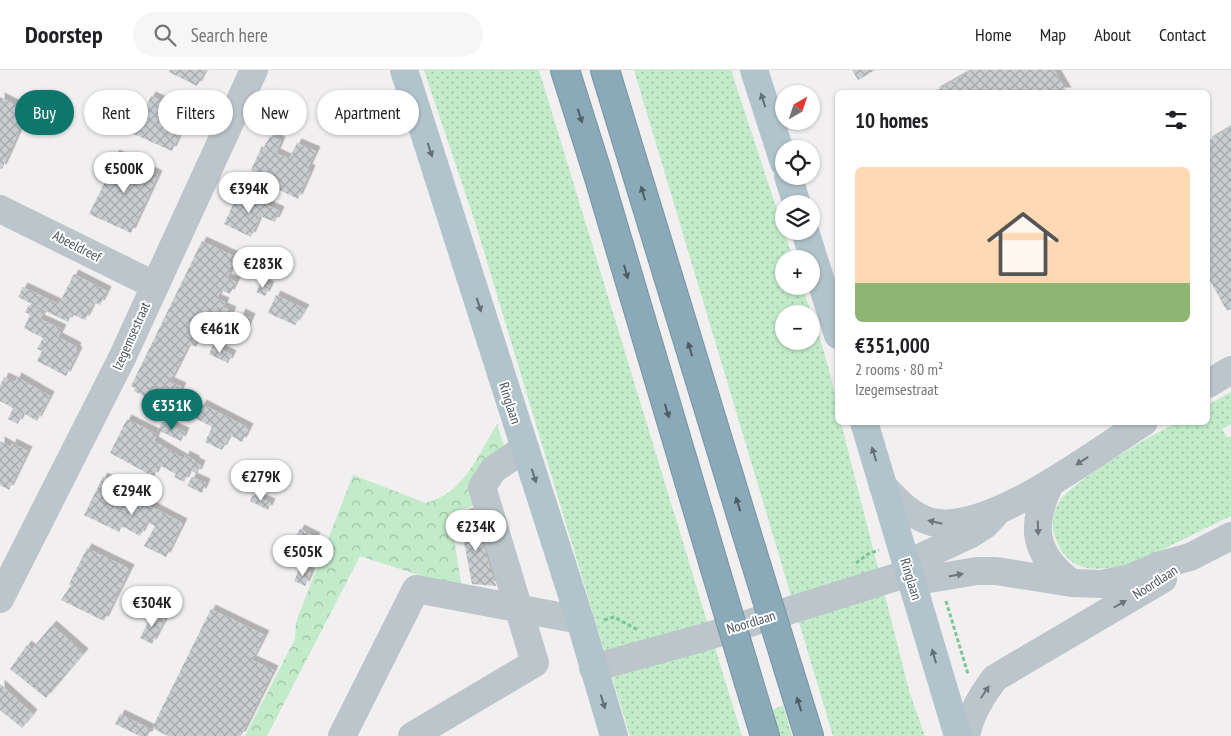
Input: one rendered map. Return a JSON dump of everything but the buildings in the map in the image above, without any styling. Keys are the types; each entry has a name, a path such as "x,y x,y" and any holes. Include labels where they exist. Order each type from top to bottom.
{"highway":[{"path":"565,70 600,181 765,736"},
{"path":"605,70 809,736"}],"main road":[{"name":"Ringlaan","path":"404,70 580,620 614,736"},
{"path":"754,70 776,140"},
{"path":"808,240 835,326"},
{"name":"Ringlaan","path":"865,425 958,736"}],"street":[{"name":"Izegemsestraat","path":"0,599 122,358 254,70"},
{"name":"Abeeldreef","path":"0,208 154,285"},
{"path":"1210,383 1231,370"},
{"name":"Noordlaan","path":"883,486 902,506 930,522 957,524 999,510 1051,482 1139,425"},
{"path":"412,736 535,663 482,487 493,470 525,448"},
{"path":"1051,482 1039,511 1037,525 1040,548 1054,569 1072,583"},
{"name":"Noordlaan","path":"593,668 702,638 909,573 917,560 971,534 985,525 999,510"},
{"name":"Noordlaan","path":"909,573 923,580 977,571 996,571 1072,583 1096,584 1116,582 1190,557 1231,536"},
{"name":"Noordlaan","path":"966,736 968,724 983,694 995,678 1012,666 1167,577 1190,557"},
{"path":"342,736 416,589 580,620"}],"path":[{"path":"939,578 969,679 972,686 983,694"}],"green space":[{"path":"424,70 539,70 742,736 630,736 475,222"},
{"path":"634,70 731,70 775,204 775,240 787,240 790,250 775,250 775,295 805,295 808,305 775,305 775,350 820,350 820,342 834,390 835,425 842,425 910,694 925,736 833,736"},
{"path":"1231,392 1231,424 1222,429 1227,438 1231,436 1231,516 1141,560 1128,564 1103,569 1079,566 1070,560 1061,550 1053,532 1054,514 1060,501 1068,492 1115,458 1166,428 1173,425 1210,425 1210,404"},
{"path":"497,424 505,449 476,470 472,488 479,504 450,513 462,589 360,556 267,736 245,736 295,639 296,622 353,475 426,503 451,491 469,472"},
{"path":"783,705 792,736 779,736 772,710"}]}
